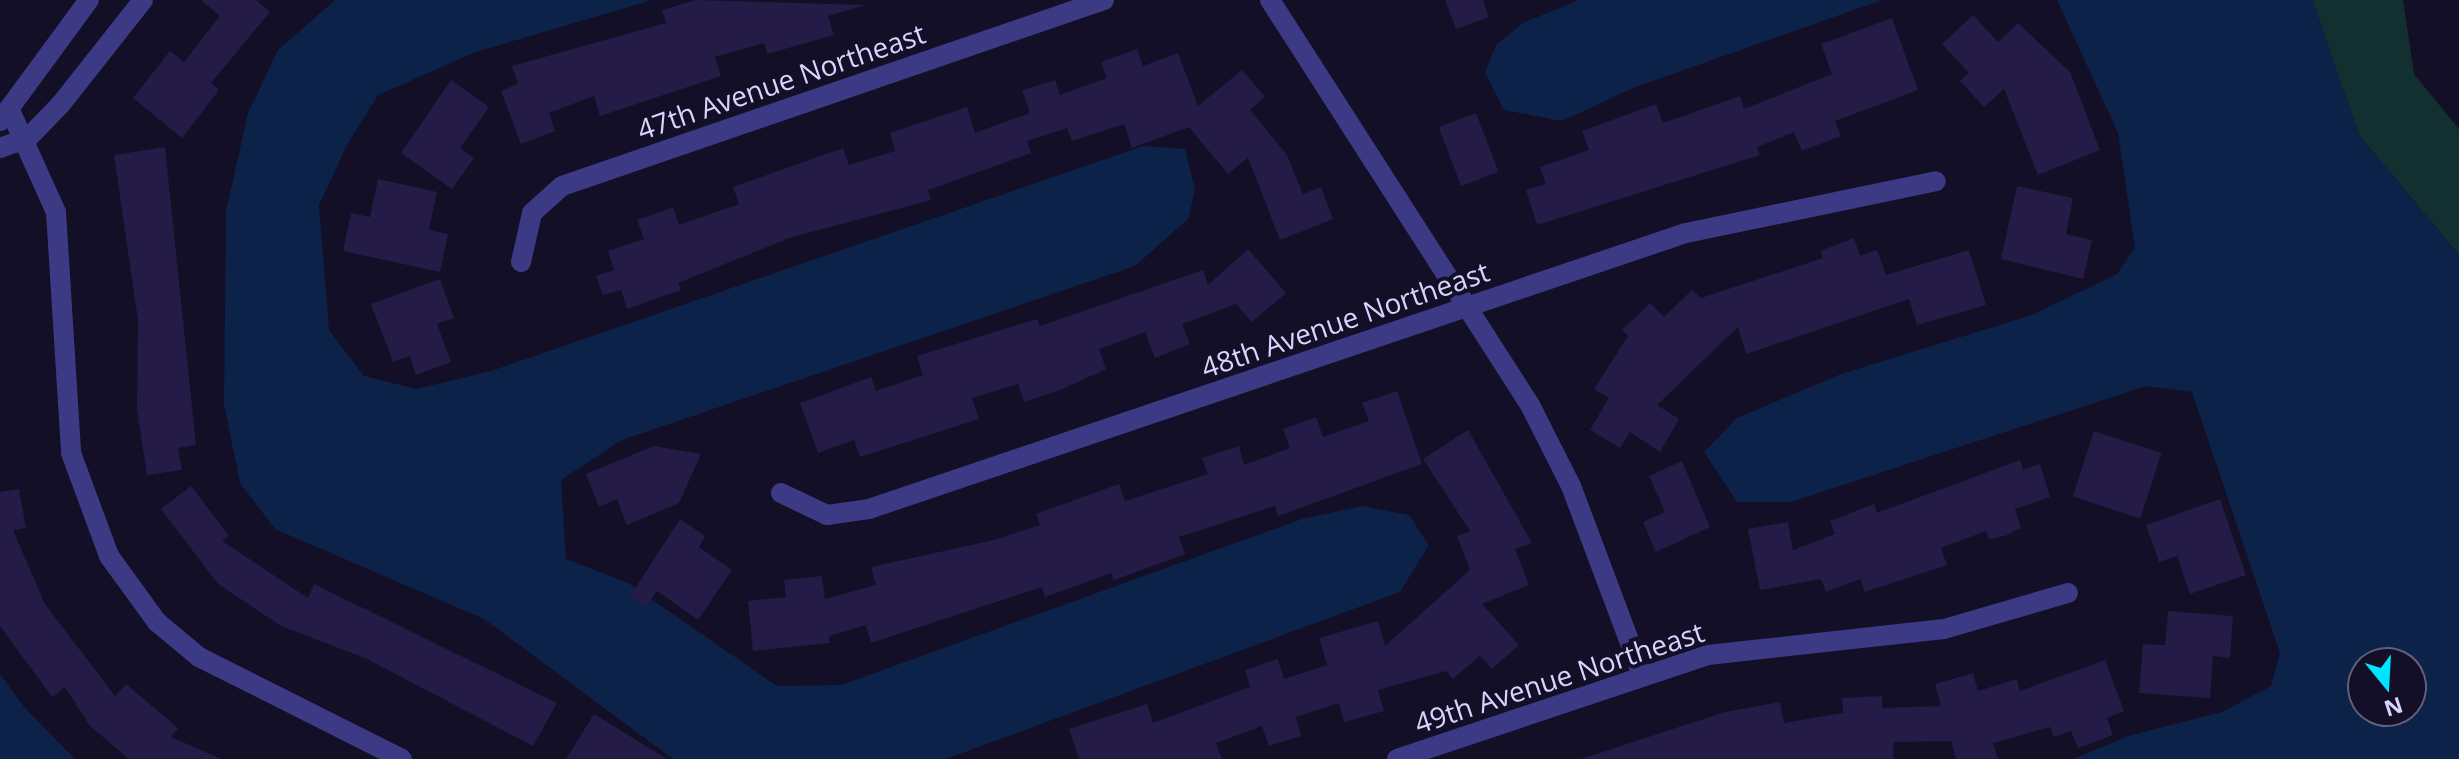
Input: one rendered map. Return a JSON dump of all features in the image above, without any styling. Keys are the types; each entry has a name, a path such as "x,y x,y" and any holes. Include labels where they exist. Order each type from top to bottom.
{"street":[{"path":"89,0 5,115 28,138 56,212 71,453 92,519 125,581 157,622 223,673 402,759"},
{"path":"0,148 28,138 143,0"},
{"name":"47th Avenue Northeast","path":"521,262 532,213 562,186 1104,0"},
{"path":"1270,0 1462,309 1529,403 1571,486 1642,675"},
{"name":"48th Avenue Northeast","path":"781,493 827,515 869,509 1686,233 1936,181"},
{"name":"49th Avenue Northeast","path":"1397,759 1708,655 1944,629 2068,593"}],"green space":[{"path":"2312,0 2403,0 2414,74 2459,129 2459,255 2359,135"}],"water":[{"path":"335,0 652,0 476,52 378,95 347,145 319,205 329,330 364,376 416,389 491,371 1143,146 1185,149 1195,190 1188,219 1135,266 622,440 561,480 566,559 628,583 777,686 841,685 1302,519 1362,506 1409,515 1429,545 1400,592 946,759 673,759 484,619 275,529 240,483 224,404 226,211 248,113 278,50"},
{"path":"1579,0 1882,0 1633,88 1562,121 1504,110 1485,72 1496,45 1523,23"},
{"path":"2057,0 2312,0 2359,135 2459,255 2459,759 2073,759 2128,736 2222,712 2271,686 2280,653 2192,392 2146,386 1791,502 1737,502 1704,452 1737,418 1841,374 2032,315 2117,274 2135,248 2118,133"},
{"path":"0,674 25,708 75,759 0,759"}],"building":[{"path":"201,0 256,0 270,12 211,83 219,90 182,138 133,98 170,51 184,62 220,16"},
{"path":"696,0 866,5 828,16 834,35 767,54 764,43 715,57 721,76 600,116 594,96 549,113 555,131 521,144 501,91 518,84 512,66 666,23 662,10"},
{"path":"1445,0 1483,0 1489,17 1456,29"},
{"path":"1973,15 1998,42 2018,23 2070,72 2100,150 2038,175 2004,89 1984,107 1960,81 1969,73 1942,44"},
{"path":"1892,18 1918,90 1835,121 1841,136 1802,151 1794,132 1757,147 1760,155 1537,225 1526,190 1546,184 1540,167 1589,150 1582,131 1656,104 1663,123 1740,96 1744,109 1832,74 1821,44"},
{"path":"1137,49 1143,66 1178,53 1198,106 1242,70 1265,97 1250,110 1287,155 1303,194 1321,187 1333,219 1280,240 1248,158 1228,174 1189,127 1132,148 1124,124 1072,141 1067,128 1027,141 1031,153 928,190 931,200 789,238 678,283 681,290 627,309 621,290 603,295 596,276 614,270 608,251 644,239 637,220 673,207 679,225 739,204 733,187 843,148 849,165 895,151 890,133 967,107 975,133 1030,113 1022,90 1055,80 1060,95 1107,78 1101,62"},
{"path":"451,80 489,107 460,148 474,158 452,189 401,153"},
{"path":"1476,113 1499,172 1461,186 1439,127"},
{"path":"165,147 196,445 178,448 182,470 147,475 137,410 138,320 114,155"},
{"path":"378,179 437,192 429,230 448,234 440,272 343,251 351,213 370,217"},
{"path":"2017,186 2073,198 2066,234 2092,240 2083,279 2001,259"},
{"path":"1854,238 1860,256 1877,250 1886,275 1969,250 1986,305 1917,325 1909,299 1746,354 1738,327 1657,405 1679,419 1660,452 1630,432 1620,448 1590,430 1609,398 1594,389 1628,336 1622,330 1650,303 1664,317 1692,290 1701,298 1823,258 1820,251"},
{"path":"1248,249 1286,293 1252,322 1236,304 1182,324 1190,344 1155,358 1145,332 1099,349 1106,369 1060,390 1024,402 1018,384 972,398 979,419 860,457 854,440 818,453 800,403 871,377 876,391 923,375 917,356 1037,319 1040,326 1203,270 1208,285"},
{"path":"440,279 454,318 437,324 451,362 416,375 410,356 393,362 371,304"},
{"path":"1397,391 1422,464 1278,516 1275,506 1179,537 1185,554 1114,580 1111,573 1045,597 1042,587 871,643 866,625 829,636 830,643 753,651 748,601 786,597 784,580 822,576 825,599 876,585 871,567 994,540 1040,525 1036,514 1119,484 1125,501 1208,474 1202,458 1239,446 1244,465 1290,448 1283,429 1316,417 1323,437 1369,421 1362,403"},
{"path":"1468,430 1532,543 1515,549 1529,585 1482,604 1519,645 1492,669 1480,656 1453,679 1446,671 1378,690 1384,711 1344,722 1339,703 1296,717 1301,736 1269,746 1262,726 1216,743 1222,759 1079,759 1069,729 1147,704 1153,723 1250,687 1245,670 1278,659 1284,679 1327,665 1319,638 1378,621 1385,646 1470,570 1457,536 1470,531 1423,459"},
{"path":"2094,431 2162,453 2140,519 2073,497"},
{"path":"654,446 701,454 679,503 627,525 617,499 599,507 586,474"},
{"path":"2020,460 2023,470 2040,464 2050,497 2015,509 2021,528 2005,536 1989,539 1986,531 1941,548 1947,565 1865,592 1860,579 1826,592 1821,579 1760,590 1748,529 1788,522 1793,550 1835,534 1830,521 1874,504 1877,513"},
{"path":"1682,461 1710,527 1656,552 1643,522 1665,512 1649,476"},
{"path":"191,486 229,536 222,541 308,598 314,584 557,703 533,746 365,658 281,626 218,584 161,509"},
{"path":"19,489 26,528 13,530 45,604 115,696 126,684 178,728 171,737 221,759 129,759 90,726 65,687 52,697 0,626 0,492"},
{"path":"2220,499 2246,575 2190,594 2177,556 2159,562 2146,525"},
{"path":"680,519 705,536 699,547 732,570 698,620 657,591 646,607 630,596"},
{"path":"2168,611 2233,616 2230,658 2213,656 2210,698 2139,693 2143,644 2165,645"},
{"path":"2105,660 2124,711 2107,718 2113,735 2078,748 2071,731 2054,737 2050,727 1993,743 1998,759 1956,759 1951,741 1893,742 1894,759 1581,759 1725,712 1780,702 1784,723 1843,713 1842,698 1882,696 1882,708 1941,706 1935,684 1973,673 1978,691 2017,679 2020,691"},
{"path":"594,714 667,759 566,759"}]}
